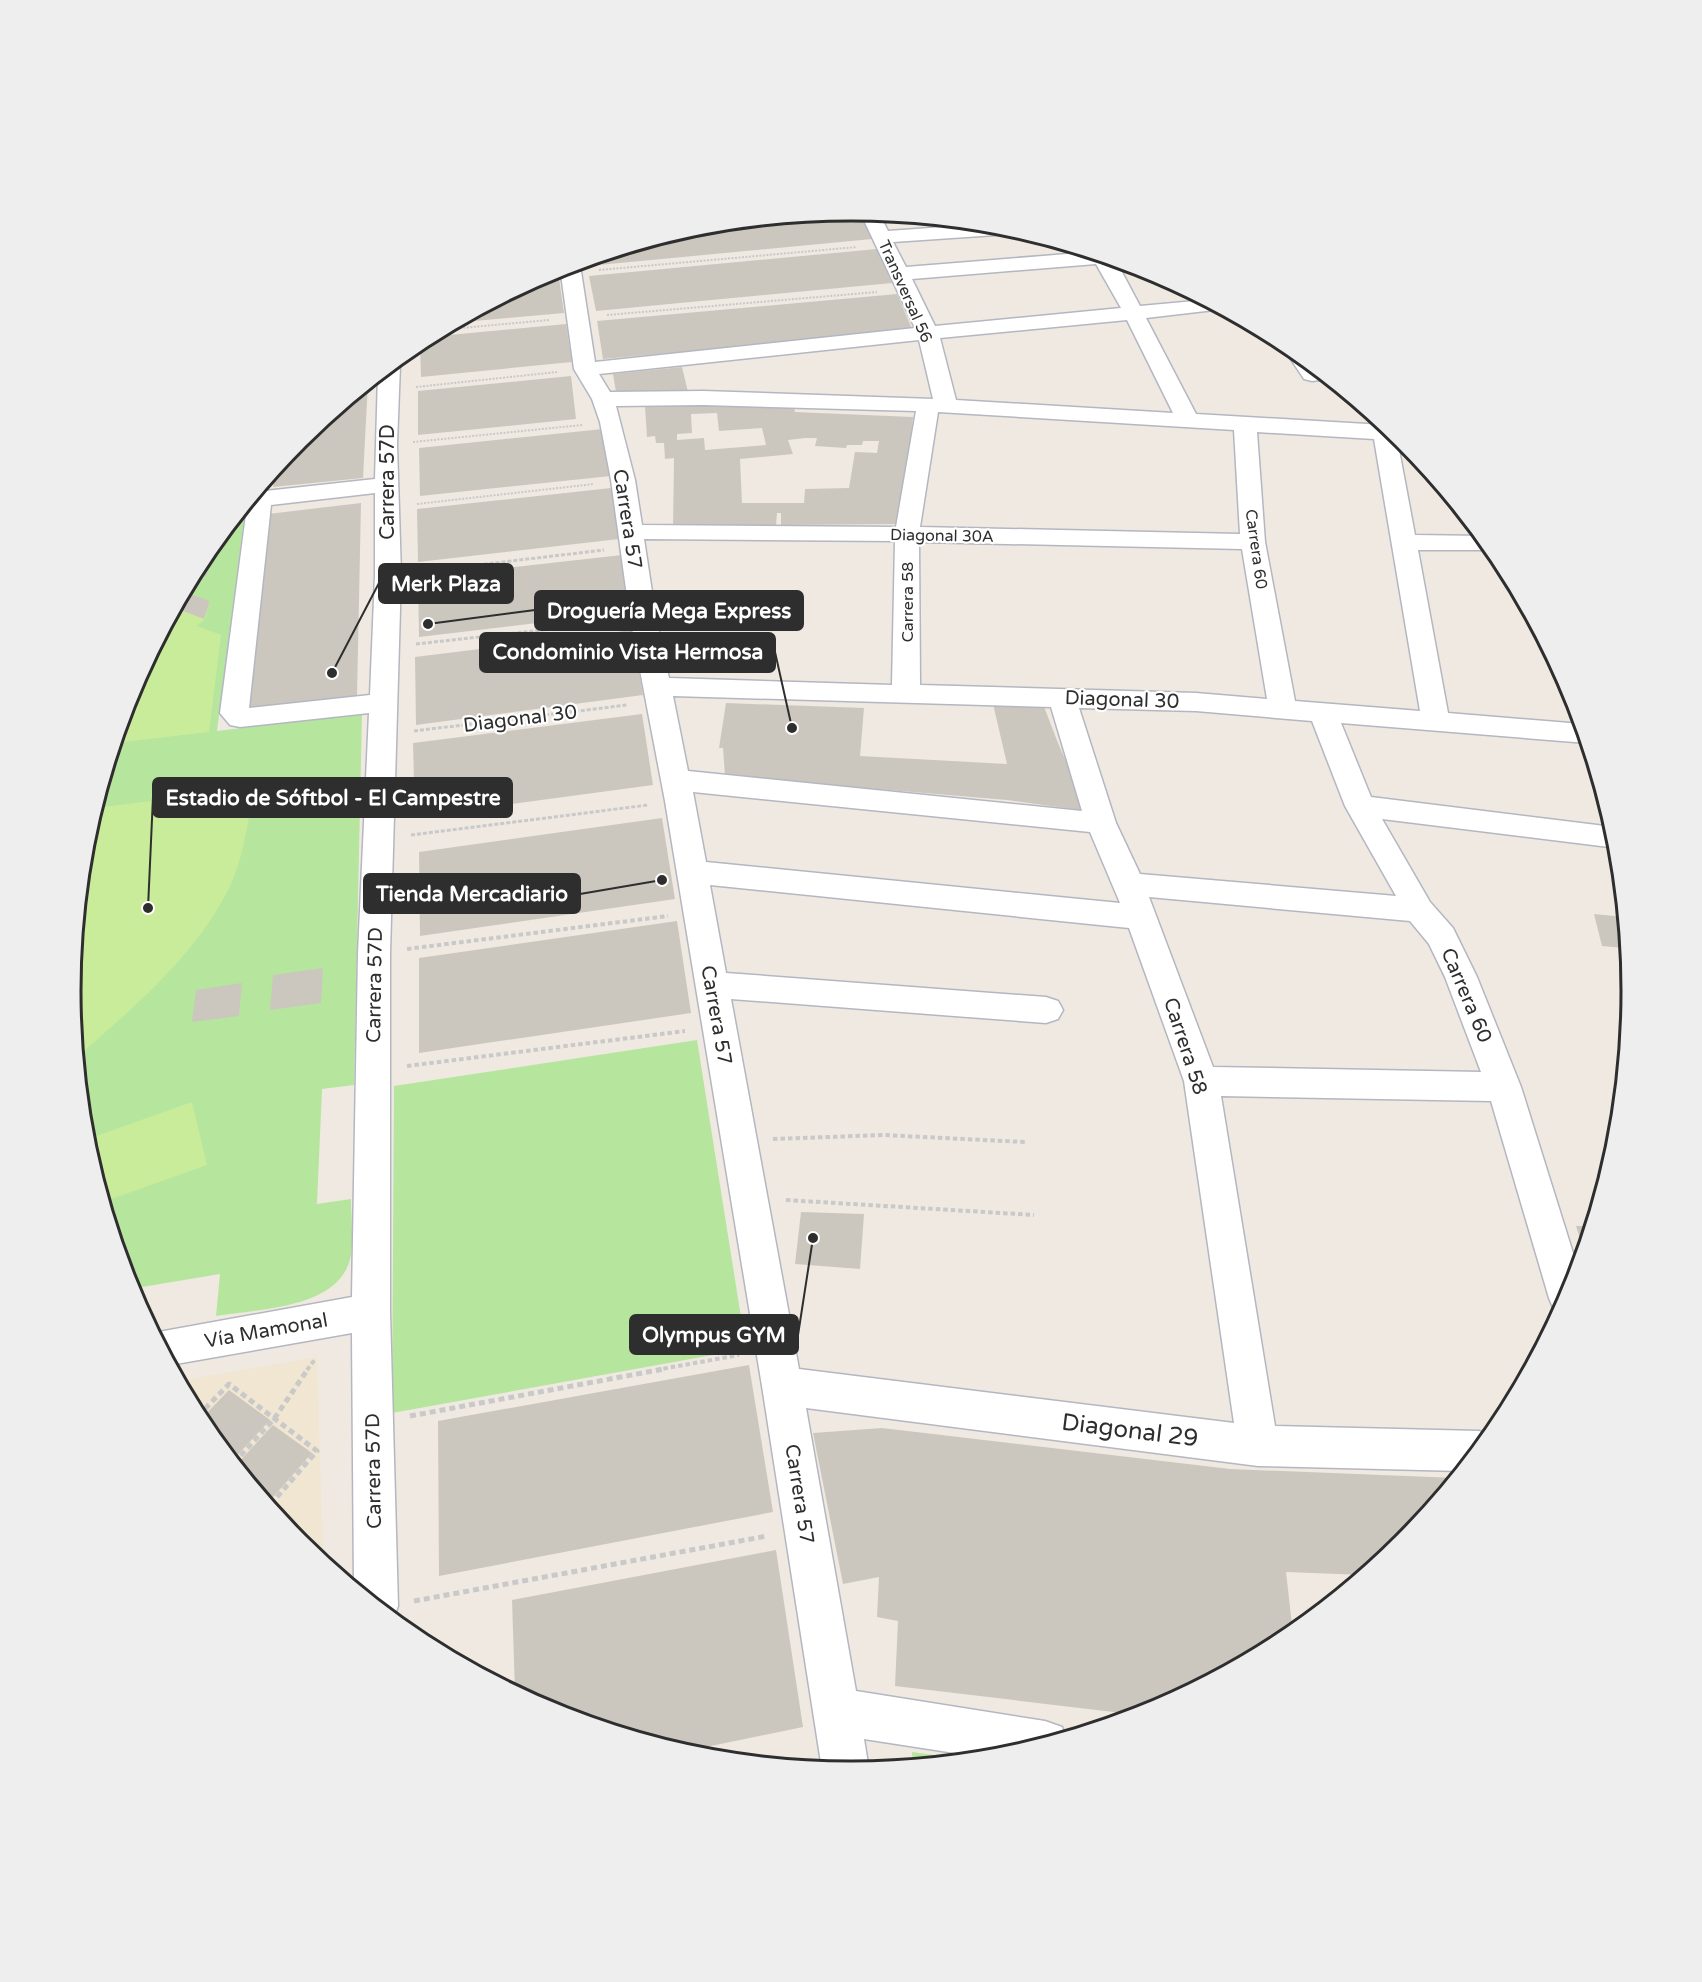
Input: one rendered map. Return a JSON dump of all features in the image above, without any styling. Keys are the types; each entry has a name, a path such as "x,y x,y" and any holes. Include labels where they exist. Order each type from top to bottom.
{"street":[{"name":"Transversal 56","path":"874,222 928,333 937,406"},
{"path":"883,241 975,232"},
{"path":"901,281 1086,258"},
{"path":"1108,265 1188,421"},
{"name":"Carrera 57","path":"571,274 585,369 607,411 623,480 643,618 678,791 844,1761"},
{"path":"585,369 1133,312 1205,307"},
{"name":"Carrera 57D","path":"389,377 386,444 388,575 374,953 371,1423 394,1604"},
{"path":"607,411 713,398 937,406 1380,432"},
{"name":"Carrera 58","path":"906,693 907,534 937,406"},
{"name":"Carrera 60","path":"1245,423 1254,542 1283,709"},
{"path":"1391,444 1405,542 1436,722"},
{"path":"263,494 386,496"},
{"path":"257,501 245,534 234,713 240,718 382,703"},
{"name":"Diagonal 30A","path":"631,539 907,534 1254,542"},
{"path":"1405,542 1477,543"},
{"name":"Diagonal 30","path":"658,694 906,693 1196,702 1576,733"},
{"name":"Carrera 58","path":"1062,697 1101,823 1129,884 1201,1081 1258,1446"},
{"name":"Carrera 60","path":"1323,712 1360,806 1419,910 1442,937 1461,977 1504,1087 1563,1283"},
{"path":"678,791 1101,823"},
{"path":"1360,806 1605,837"},
{"path":"691,872 1140,917"},
{"path":"1129,884 1419,910"},
{"path":"711,985 1046,1010"},
{"path":"1201,1081 1504,1087"},
{"name":"Vía Mamonal","path":"168,1347 371,1312"},
{"name":"Diagonal 29","path":"778,1367 1258,1446 1469,1450"},
{"path":"836,1711 1024,1741"}],"path":[{"path":"589,267 883,241"},
{"path":"459,328 578,318 901,281"},
{"path":"389,377 585,369"},
{"path":"386,444 607,411"},
{"path":"386,496 623,480"},
{"path":"388,575 631,539"},
{"path":"385,648 643,618"},
{"name":"Diagonal 30","path":"381,736 658,694"},
{"path":"378,839 678,791"},
{"path":"374,953 698,912"},
{"path":"373,1071 719,1027"},
{"path":"740,1145 785,1137 883,1135 1025,1142"},
{"path":"748,1197 1034,1215"},
{"path":"239,1458 274,1419 316,1357"},
{"path":"371,1423 707,1362 778,1367"},
{"path":"205,1409 229,1384 317,1450 274,1501"},
{"path":"394,1604 806,1529"}],"shaded area":[{"path":"317,1357 323,1550 272,1499 240,1460 186,1380"}],"green space":[{"path":"244,517 217,731 362,713 354,1085 322,1089 317,1204 351,1199 352,1246 350,1259 342,1276 330,1288 294,1304 216,1316 220,1274 141,1287 107,1190 96,1141 88,1092 81,991 88,890 96,841 107,792 122,743 160,650 211,563"},
{"path":"191,594 210,601 205,619 197,626 221,635 209,732 122,742 160,650"},
{"path":"254,788 239,863 230,886 216,911 182,958 84,1051 81,991 83,941 88,890 104,807"},
{"path":"697,1040 746,1349 392,1413 394,1086"},
{"path":"192,1102 207,1165 110,1200 95,1136"},
{"path":"912,1752 937,1756 912,1758"}],"building":[{"path":"865,222 872,239 594,265 652,247 701,236 801,223"},
{"path":"877,249 892,283 596,311 589,276"},
{"path":"559,279 564,313 471,321 510,300"},
{"path":"897,294 913,331 603,359 597,321"},
{"path":"566,324 572,362 421,377 420,353 448,335"},
{"path":"682,367 688,392 616,392 613,374"},
{"path":"571,376 576,419 418,435 418,391"},
{"path":"367,392 363,478 273,487 274,481 307,447"},
{"path":"715,404 794,408 795,412 913,417 903,524 781,525 781,513 777,513 776,525 673,529 674,458 665,459 664,443 656,443 655,436 647,437 645,407","holes":["717,413 719,431 762,428 766,445 705,450 704,438 677,440 677,434 692,433 691,414","817,438 815,446 846,448 847,445 862,445 863,441 879,441 877,453 855,452 849,488 805,489 804,503 742,503 740,459 793,454 788,440"]},
{"path":"603,429 611,476 420,496 419,448"},
{"path":"611,488 619,539 418,562 417,509"},
{"path":"361,503 357,697 248,710 268,514"},
{"path":"622,555 630,612 419,637 418,578"},
{"path":"191,594 210,601 204,619 182,610"},
{"path":"632,630 643,695 416,725 415,657"},
{"path":"726,703 864,708 860,756 1007,764 993,704 1043,704 1088,811 1007,800 725,776 723,748 719,748"},
{"path":"642,714 653,785 415,817 413,743"},
{"path":"662,818 675,899 420,936 419,852"},
{"path":"1594,914 1617,916 1619,948 1602,946"},
{"path":"677,921 691,1013 419,1053 419,958"},
{"path":"323,968 321,1003 270,1010 273,975"},
{"path":"242,983 239,1016 192,1022 196,990"},
{"path":"801,1212 864,1214 860,1269 795,1264"},
{"path":"1576,1226 1584,1226 1580,1239"},
{"path":"749,1365 773,1512 439,1576 438,1421"},
{"path":"229,1390 270,1420 237,1456 207,1413"},
{"path":"273,1425 312,1453 272,1499 240,1460"},
{"path":"882,1428 1230,1469 1448,1478 1430,1499 1353,1575 1286,1572 1292,1622 1236,1658 1192,1682 1118,1713 895,1686 898,1621 877,1617 879,1577 843,1584 813,1433"},
{"path":"776,1550 803,1727 707,1747 652,1735 603,1720 515,1684 512,1600"}],"place":[{"name":"Droguería Mega Express","path":"428,624"},
{"name":"Merk Plaza","path":"332,673"},
{"name":"Condominio Vista Hermosa","path":"792,728"},
{"name":"Tienda Mercadiario","path":"662,880"},
{"name":"Estadio de Sóftbol - El Campestre","path":"148,908"},
{"name":"Olympus GYM","path":"813,1238"}]}
